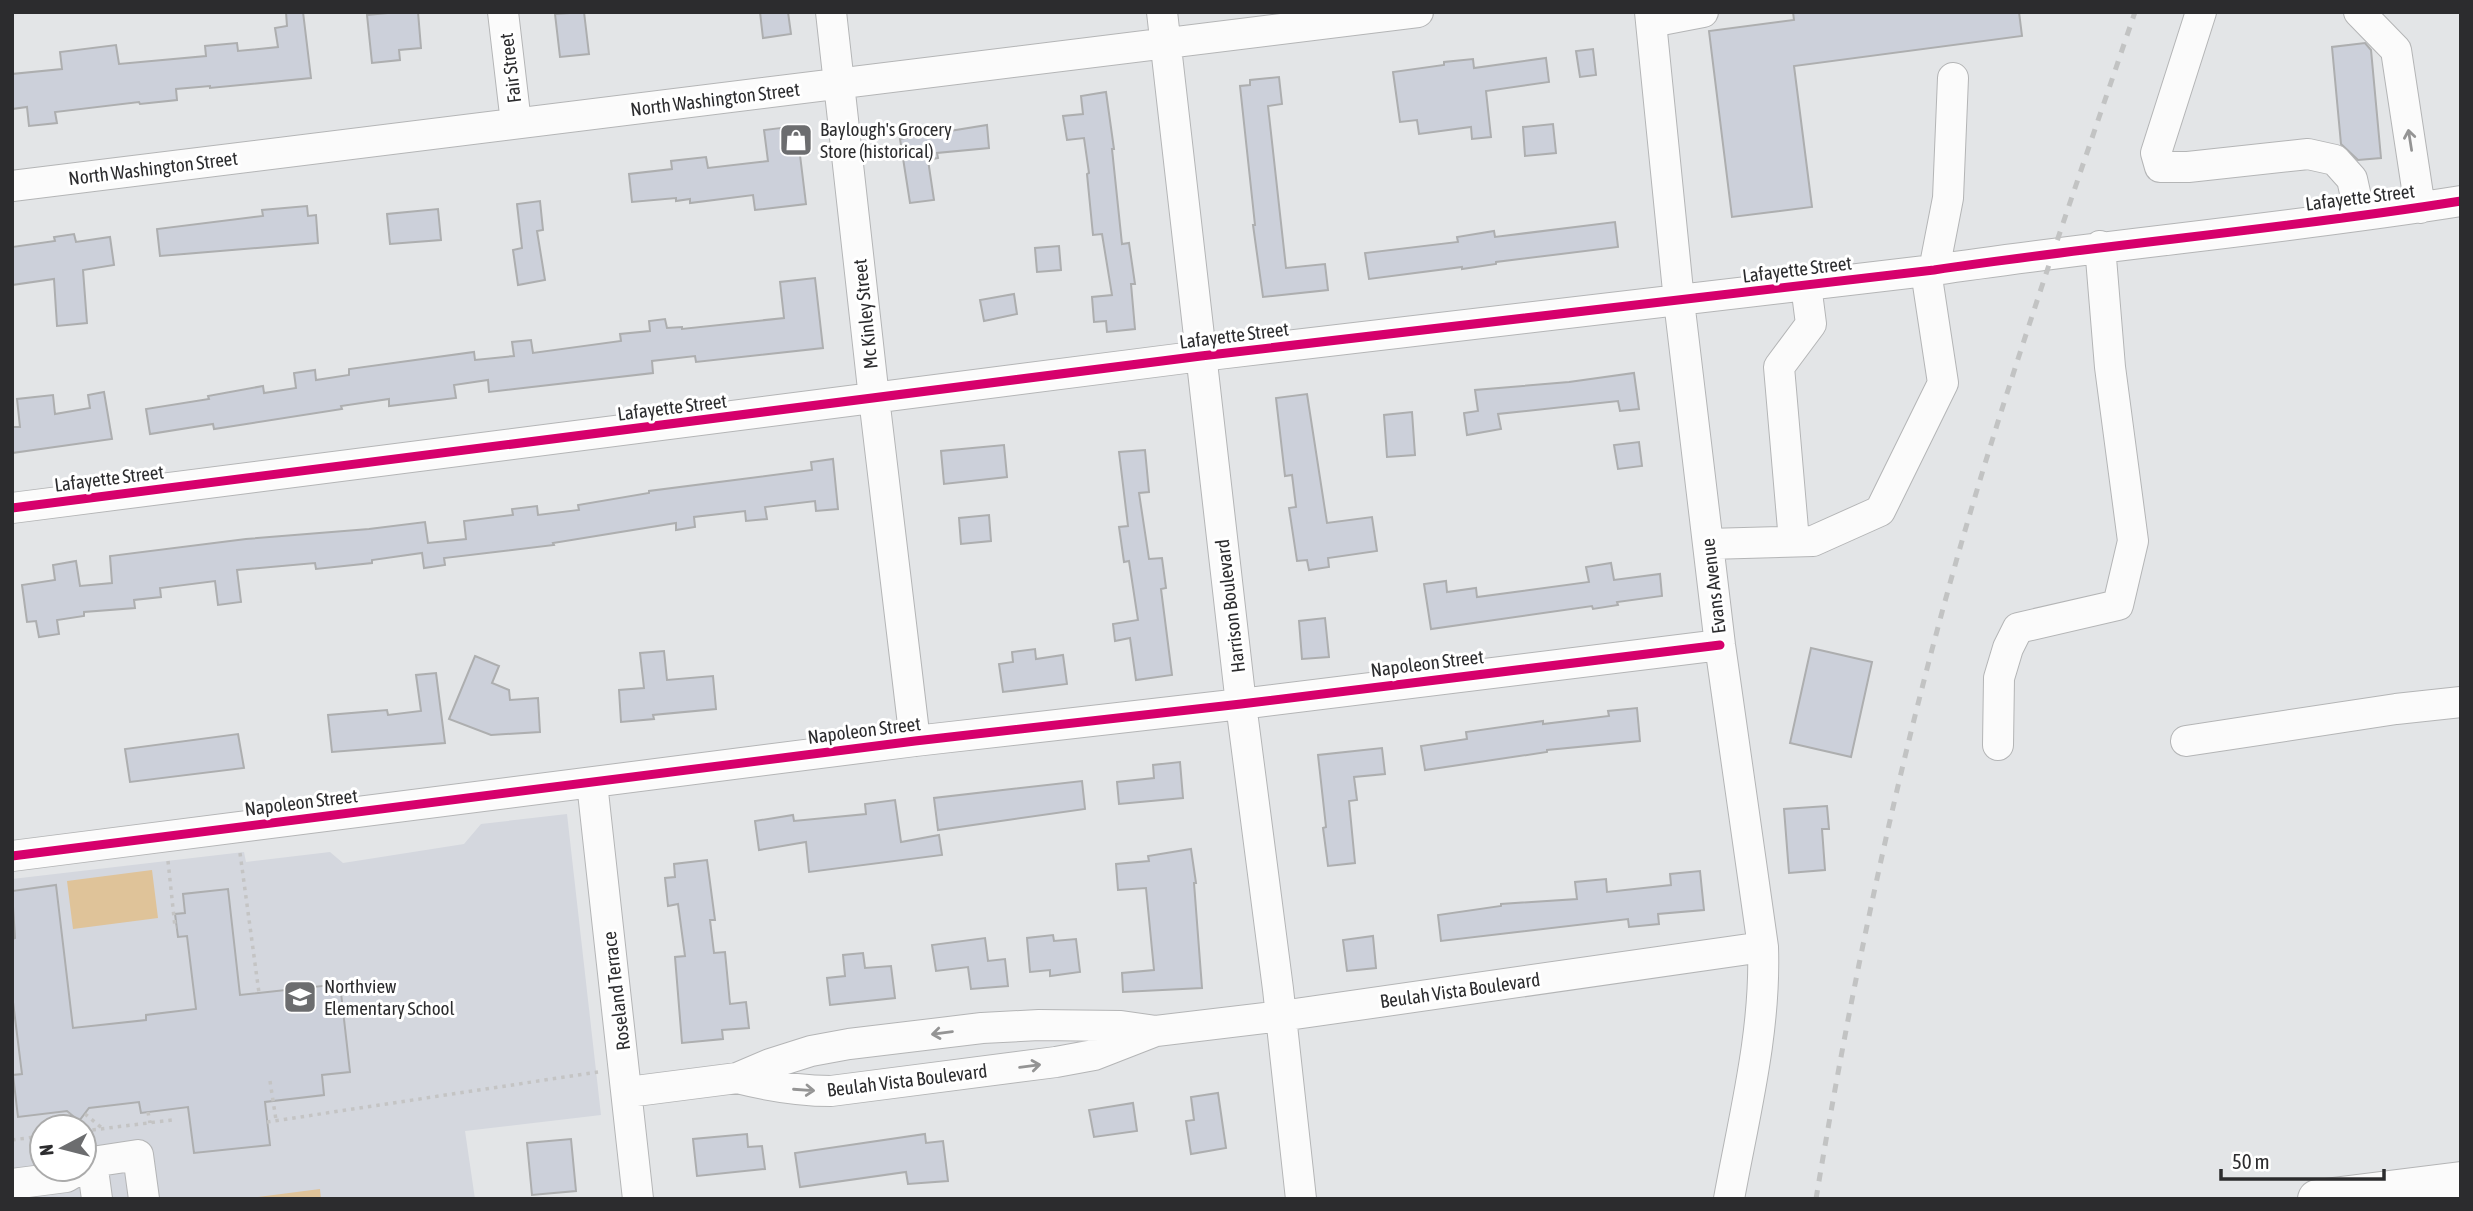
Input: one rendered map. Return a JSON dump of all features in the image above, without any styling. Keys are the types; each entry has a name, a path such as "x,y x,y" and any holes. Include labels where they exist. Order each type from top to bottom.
{"main road":[{"path":"2317,1199 2437,1189"}],"street":[{"name":"Fair Street","path":"503,12 516,123"},
{"name":"Mc Kinley Street","path":"831,12 915,741"},
{"name":"Harrison Boulevard","path":"1162,12 1301,1199"},
{"name":"North Washington Street","path":"12,186 1418,12"},
{"path":"1650,17 1703,12"},
{"path":"2201,12 2156,153 2160,167 2188,167 2308,154 2335,160 2352,179 2360,215"},
{"path":"2359,12 2396,50 2420,208"},
{"name":"Evans Avenue","path":"1650,17 1679,301 1720,645 1763,947 1765,989 1759,1035 1729,1199"},
{"path":"1708,544 1813,541 1880,511 1943,383 1930,270 1948,198 1954,78"},
{"name":"Lafayette Street","path":"12,508 1201,356 1679,301 2461,201"},
{"path":"1998,745 1999,678 2008,648 2018,628 2118,605 2133,541 2110,367 2100,246"},
{"path":"1794,541 1779,367 1811,324 1806,285"},
{"name":"Napoleon Street","path":"12,856 915,741 1720,645"},
{"path":"2186,741 2396,709 2461,702"},
{"name":"Roseland Terrace","path":"592,783 638,1199"},
{"name":"Beulah Vista Boulevard","path":"737,1078 810,1051 849,1044 982,1028 1086,1024 1156,1031 1281,1016 1763,947"},
{"name":"Beulah Vista Boulevard","path":"626,1080 737,1078 773,1087 831,1091 1094,1055 1156,1031"},
{"path":"98,1163 138,1155 144,1199"}],"path":[{"path":"237,828 258,993"},
{"path":"165,837 177,927"},
{"path":"267,1122 626,1080"},
{"path":"270,1081 276,1120"},
{"path":"148,1112 149,1123"},
{"path":"98,1129 172,1120"},
{"path":"98,1124 103,1128"}],"shaded area":[{"name":"Northview Elementary School","path":"567,814 601,1115 465,1131 475,1199 12,1199 12,879 244,852 246,862 330,852 343,863 464,844 481,824"},
{"path":"152,870 158,918 73,929 67,881"},
{"path":"320,1189 321,1199 242,1199"}],"building":[{"path":"286,12 303,12 311,78 176,89 177,100 55,112 57,123 29,126 27,107 12,109 12,74 62,69 60,52 116,45 119,64 206,56 205,46 237,43 238,51 278,47 275,28 287,26"},
{"path":"418,12 421,48 399,50 400,60 372,63 367,15"},
{"path":"584,12 589,54 560,57 555,14"},
{"path":"760,12 788,12 791,34 763,38"},
{"path":"1793,12 2019,12 2022,36 1794,66 1812,207 1732,217 1709,31 1794,20"},
{"path":"2365,43 2371,50 2381,158 2358,160 2341,144 2332,47"},
{"path":"1593,49 1596,75 1580,77 1576,51"},
{"path":"1546,58 1549,82 1486,91 1491,137 1472,139 1471,127 1419,134 1417,120 1400,122 1393,72 1473,59 1474,68"},
{"path":"1279,77 1282,104 1268,106 1286,268 1325,264 1328,290 1263,297 1253,225 1240,86 1250,85 1250,80"},
{"path":"1106,92 1122,244 1129,243 1135,284 1131,284 1135,329 1107,332 1106,321 1094,322 1092,297 1112,295 1102,234 1093,235 1084,138 1067,140 1063,116 1083,114 1081,96"},
{"path":"1553,124 1556,153 1525,156 1523,127"},
{"path":"805,125 809,154 800,155 806,204 755,210 753,195 690,203 690,199 676,201 676,198 632,202 629,174 672,169 671,161 706,157 708,168 768,161 764,130"},
{"path":"987,125 989,148 937,153 938,158 928,160 934,200 910,203 900,139"},
{"path":"540,201 543,230 537,231 545,280 518,285 513,250 522,248 517,204"},
{"path":"307,206 308,216 316,215 318,243 160,256 157,229 263,216 262,210"},
{"path":"438,209 441,240 390,244 387,214"},
{"path":"1615,222 1618,247 1369,279 1365,253 1458,242 1457,237 1494,231 1495,237"},
{"path":"74,234 76,242 110,237 114,265 83,270 87,323 57,326 54,279 12,285 12,247 55,241 54,237"},
{"path":"1059,246 1061,270 1037,272 1035,248"},
{"path":"815,278 823,348 696,362 695,356 652,361 653,373 489,392 488,380 454,385 456,398 389,406 389,399 214,429 213,424 150,434 146,409 209,399 208,396 263,386 264,393 296,388 294,373 315,370 316,380 349,375 349,369 474,352 475,360 514,356 512,342 531,340 533,353 621,341 620,334 650,331 649,321 665,319 667,328 682,329 784,318 780,282"},
{"path":"1014,294 1017,314 984,321 980,300"},
{"path":"1634,373 1639,409 1620,411 1618,401 1498,414 1501,429 1467,435 1464,413 1478,411 1475,390"},
{"path":"104,392 112,439 12,453 12,427 20,427 17,399 53,395 55,414 90,408 88,395"},
{"path":"1307,394 1327,523 1372,517 1377,551 1328,558 1329,567 1309,570 1307,560 1297,561 1289,508 1296,507 1292,475 1285,476 1276,398"},
{"path":"1412,412 1415,455 1387,457 1384,415"},
{"path":"1639,442 1642,466 1618,469 1614,445"},
{"path":"1004,445 1007,477 944,484 941,451"},
{"path":"1145,450 1149,492 1139,493 1149,559 1162,558 1166,588 1161,589 1172,675 1136,680 1130,638 1115,641 1113,624 1138,620 1129,561 1124,562 1119,527 1128,526 1119,452"},
{"path":"833,459 838,509 816,511 815,501 765,507 767,519 746,521 745,511 694,517 695,527 676,530 676,523 553,543 554,545 444,558 445,565 424,568 422,553 372,560 372,563 316,569 315,563 237,570 241,602 218,605 215,581 160,588 161,597 134,600 135,608 84,612 84,616 57,620 59,634 39,637 36,621 27,622 22,585 55,580 53,565 76,561 80,586 112,583 110,556 246,539 425,522 428,543 466,539 464,521 513,515 512,509 537,506 538,515 579,510 578,505 649,491 812,470 811,462"},
{"path":"989,515 991,541 961,544 959,518"},
{"path":"1611,563 1614,580 1660,574 1662,596 1617,602 1618,605 1593,609 1592,606 1431,629 1424,584 1446,581 1447,592 1476,588 1477,597 1589,582 1586,567"},
{"path":"1325,618 1329,657 1302,659 1299,621"},
{"path":"1811,648 1872,662 1851,757 1790,743"},
{"path":"1035,649 1036,659 1063,655 1067,684 1003,692 999,664 1013,662 1012,652"},
{"path":"664,651 667,680 713,676 716,709 653,715 654,719 621,722 619,690 644,688 640,653"},
{"path":"475,656 499,666 492,683 509,690 510,700 538,698 540,732 491,735 449,719"},
{"path":"436,673 445,743 332,752 328,715 387,710 388,715 421,711 416,675"},
{"path":"1637,708 1640,741 1547,750 1425,770 1421,746 1467,739 1466,732 1543,721 1543,724 1609,716 1608,711"},
{"path":"238,734 244,768 130,782 125,749"},
{"path":"1382,748 1385,774 1354,777 1357,800 1349,801 1355,863 1328,866 1318,755"},
{"path":"1180,762 1183,798 1119,804 1117,782 1154,778 1153,765"},
{"path":"1082,781 1085,809 938,830 934,798"},
{"path":"895,800 901,842 939,835 942,855 809,872 806,842 759,850 755,821 793,815 794,821 866,814 865,804"},
{"path":"1827,806 1829,829 1822,829 1825,870 1789,873 1784,809"},
{"path":"1191,849 1196,883 1202,988 1123,992 1122,973 1154,970 1146,888 1118,890 1116,864 1149,861 1148,856"},
{"path":"707,860 715,920 710,920 714,953 725,952 730,1004 746,1002 749,1028 722,1030 723,1039 682,1043 675,957 685,956 678,904 668,906 665,878 675,877 674,864"},
{"path":"1700,871 1704,910 1658,914 1659,924 1629,927 1628,919 1441,941 1438,915 1501,904 1577,899 1575,882 1606,879 1607,892 1671,885 1670,874"},
{"name":"Northview Elementary School","path":"56,885 73,1028 146,1020 146,1015 196,1009 187,936 178,937 175,914 185,913 183,894 228,889 240,995 340,984 350,1072 322,1075 324,1095 265,1102 270,1145 194,1153 188,1107 141,1113 139,1102 89,1108 85,1113 28,1113 28,1116 18,1117 13,1075 22,1074 12,994 12,939 15,938 12,891"},
{"path":"1053,935 1054,941 1076,939 1080,972 1050,976 1050,970 1030,972 1027,938"},
{"path":"1373,936 1376,968 1347,971 1343,940"},
{"path":"985,938 988,961 1005,959 1008,986 971,989 968,967 936,971 932,945"},
{"path":"863,953 865,968 891,966 895,998 830,1005 827,978 845,976 843,955"},
{"path":"1218,1093 1226,1148 1191,1154 1186,1121 1194,1120 1191,1097"},
{"path":"1133,1103 1137,1131 1094,1137 1089,1110"},
{"path":"747,1134 748,1147 762,1146 765,1169 697,1176 693,1139"},
{"path":"925,1134 926,1143 943,1141 948,1181 908,1184 906,1172 800,1187 795,1153"},
{"path":"571,1139 576,1191 532,1195 527,1143"}],"railway":[{"path":"1816,1199 1884,846 1949,586 2012,377 2135,12"}],"cycle path":[{"path":"12,508 1201,356 1934,270 2461,201"},
{"path":"12,856 915,741 1720,645"}],"place":[{"name":"Baylough's Grocery Store (historical)","path":"796,140"},
{"name":"Northview Elementary School","path":"300,997"}]}
